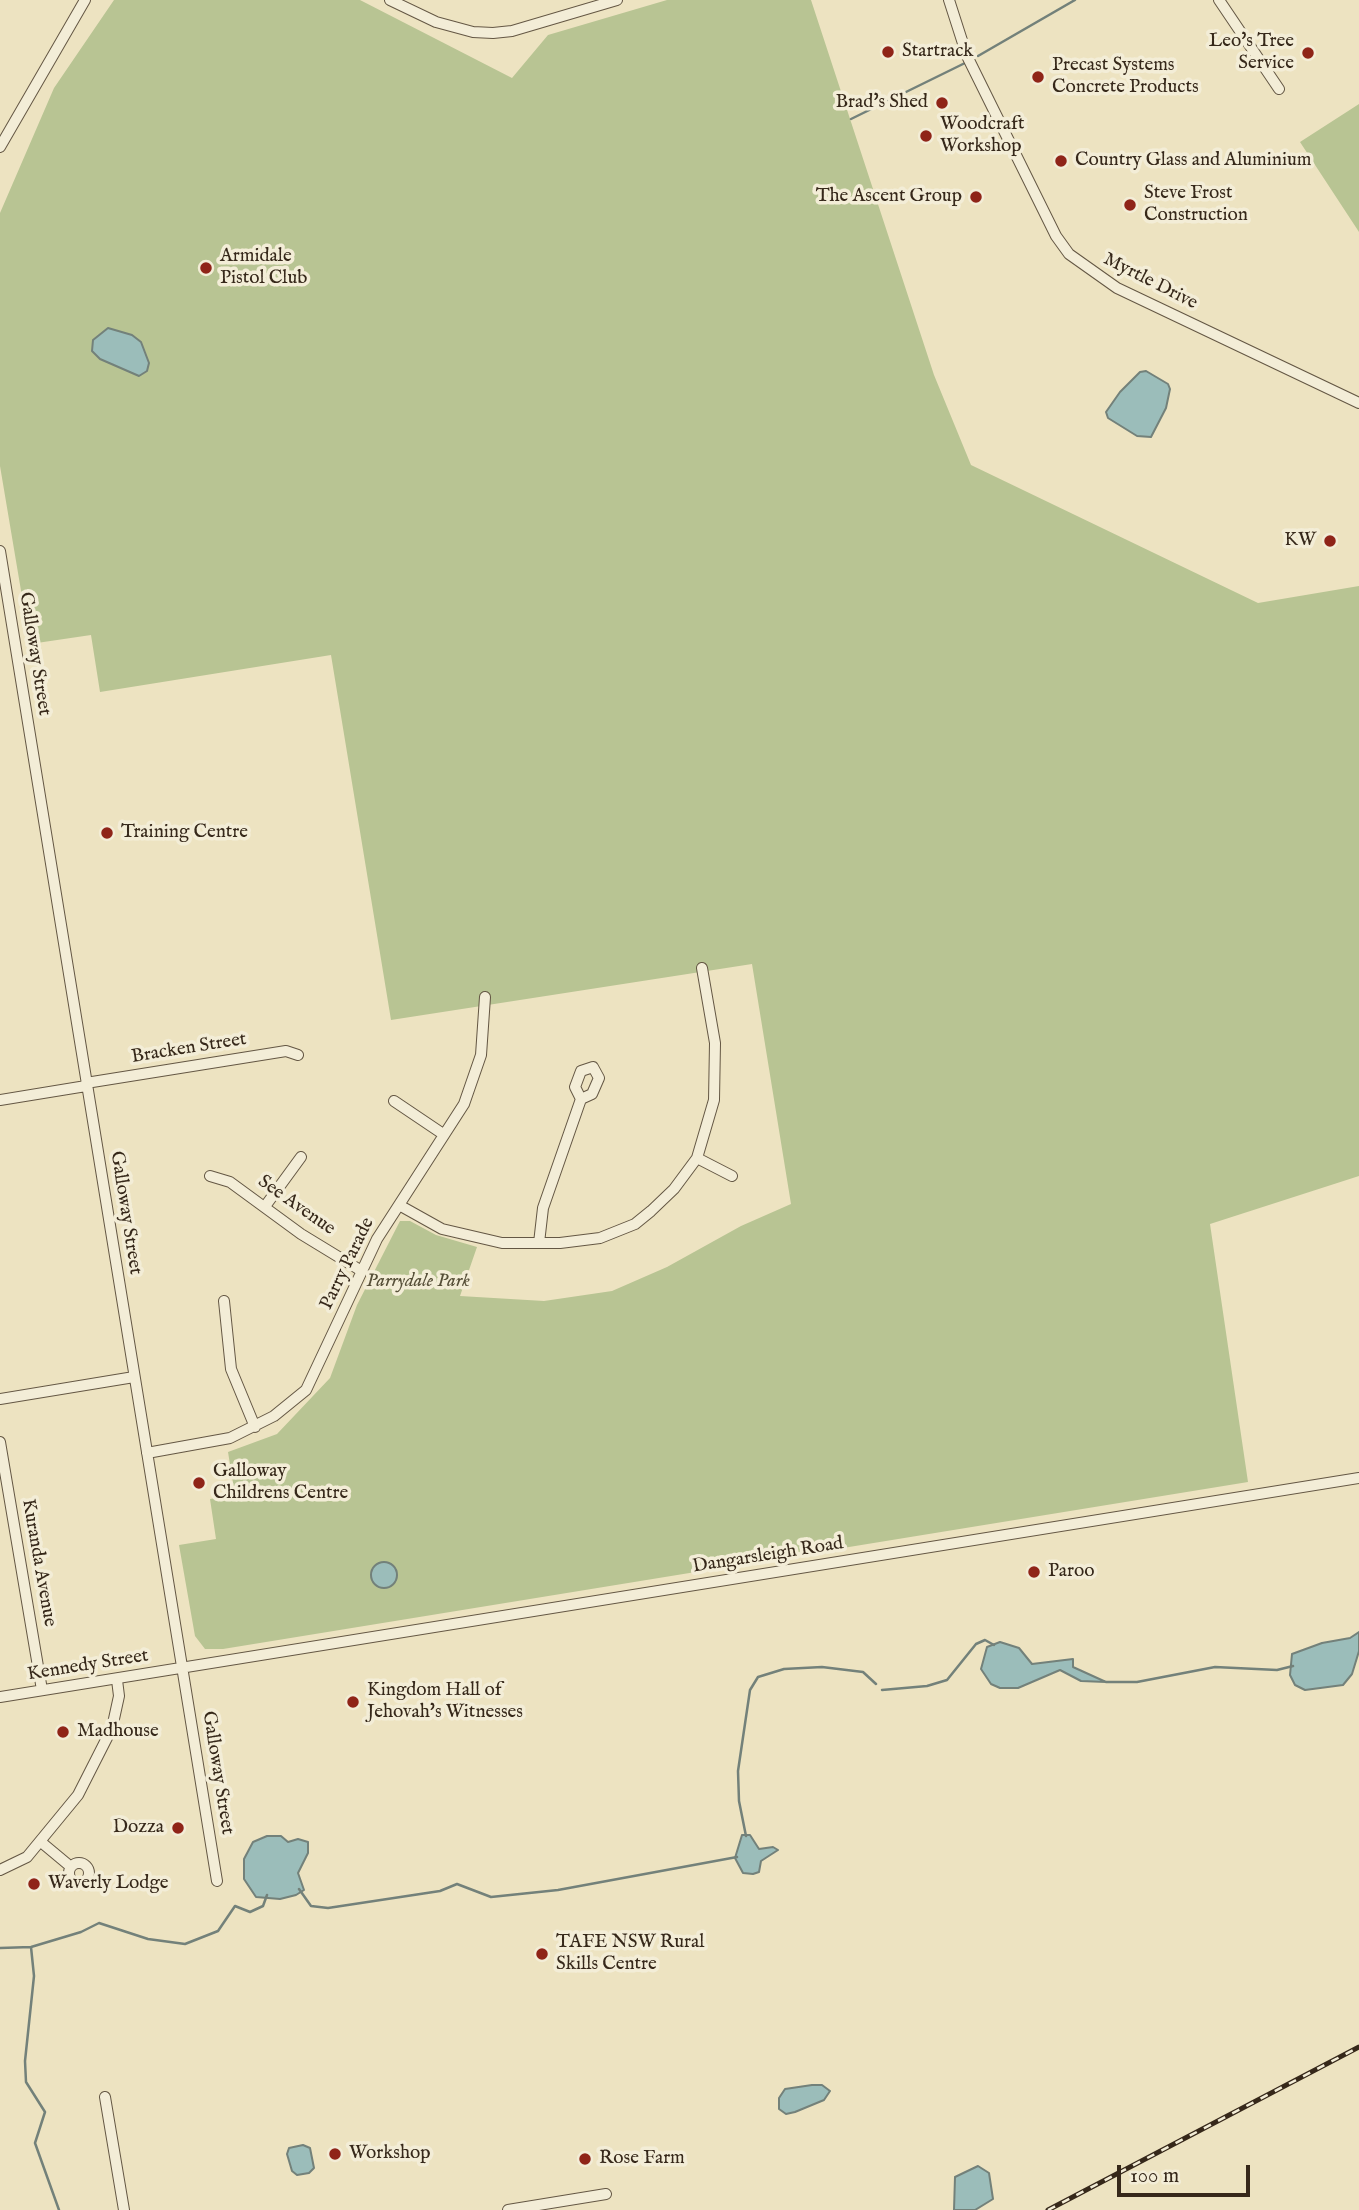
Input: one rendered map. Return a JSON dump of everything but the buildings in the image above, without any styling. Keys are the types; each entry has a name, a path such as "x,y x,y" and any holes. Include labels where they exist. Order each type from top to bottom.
{"street":[{"path":"0,148 85,0"},
{"path":"390,0 436,22 473,32 493,33 525,28 617,0"},
{"name":"Myrtle Drive","path":"949,0 967,56 1050,226 1069,254 1117,288 1359,403"},
{"path":"1219,0 1279,89"},
{"name":"Galloway Street","path":"0,551 217,1881"},
{"path":"399,1205 442,1229 473,1239 502,1243 600,1238 635,1224 663,1200 697,1158 714,1100 716,1062 702,968"},
{"name":"Parry Parade","path":"147,1453 230,1438 255,1427 306,1390 360,1270 464,1104 474,1080 482,1044 485,997"},
{"name":"Bracken Street","path":"0,1100 286,1051 298,1055"},
{"path":"539,1242 542,1208 581,1099"},
{"path":"394,1101 443,1134"},
{"path":"265,1205 301,1157"},
{"path":"697,1158 732,1176"},
{"name":"See Avenue","path":"209,1176 230,1182 265,1205 301,1234 360,1270"},
{"path":"223,1301 231,1369 255,1427"},
{"path":"0,1399 134,1377"},
{"name":"Kuranda Avenue","path":"0,1442 42,1690"},
{"name":"Dangarsleigh Road","path":"182,1669 1359,1478"},
{"name":"Kennedy Street","path":"0,1698 182,1669"},
{"path":"0,1870 27,1857 78,1795 112,1728 120,1696 117,1680"},
{"path":"41,1842 71,1867"},
{"path":"105,2097 124,2210"},
{"path":"508,2210 606,2193"}],"green space":[{"name":"Parrydale Park","path":"114,0 360,0 512,78 548,35 667,0 811,0 934,375 971,465 1258,603 1359,586 1359,1176 1210,1224 1248,1482 223,1649 205,1649 195,1636 179,1545 216,1539 210,1499 235,1495 228,1452 277,1434 330,1378 357,1305 400,1221 410,1221 436,1235 477,1247 460,1296 544,1301 612,1291 667,1267 741,1226 791,1204 752,964 391,1020 331,655 100,692 91,635 30,644 0,466 0,213 54,88"},
{"path":"1359,104 1359,232 1300,142"}],"water":[{"path":"108,328 132,335 141,342 149,363 147,371 139,376 100,359 92,351 93,340"},
{"path":"1146,371 1168,384 1170,389 1166,408 1151,437 1137,436 1108,418 1106,412 1120,392 1140,372"},
{"path":"384,1562 393,1566 397,1575 393,1584 384,1588 375,1584 371,1575 375,1566"},
{"path":"1359,1632 1359,1651 1352,1674 1343,1685 1305,1690 1295,1685 1290,1675 1292,1654 1322,1643 1350,1638"},
{"path":"1000,1642 1019,1648 1032,1664 1073,1659 1073,1667 1106,1682 1081,1681 1060,1670 1018,1688 1000,1688 991,1684 981,1669 987,1647"},
{"path":"742,1835 750,1835 759,1849 773,1847 778,1850 761,1861 759,1872 743,1873 735,1858"},
{"path":"267,1836 281,1836 288,1842 298,1839 308,1842 308,1853 298,1873 304,1890 296,1895 280,1899 256,1897 244,1879 244,1859 253,1842"},
{"path":"822,2085 830,2091 824,2100 786,2114 779,2109 779,2098 785,2089"},
{"path":"303,2145 310,2148 314,2168 309,2173 297,2175 292,2171 287,2154 289,2148"},
{"path":"978,2166 989,2173 993,2199 975,2210 954,2210 955,2177"}],"waterway":[{"path":"978,56 1075,0"},
{"path":"851,119 965,63"},
{"path":"882,1690 927,1686 947,1680 976,1644 985,1640 994,1645"},
{"path":"1106,1682 1137,1682 1215,1667 1277,1670 1293,1666"},
{"path":"746,1836 739,1801 738,1771 750,1690 758,1677 784,1669 822,1667 863,1672 876,1684"},
{"path":"299,1889 311,1906 328,1908 440,1891 457,1884 491,1897 558,1890 737,1857"},
{"path":"0,1948 31,1947 81,1932 99,1923 148,1939 185,1944 218,1931 235,1906 250,1912 263,1906 267,1895"},
{"path":"31,1947 34,1976 25,2061 26,2082 45,2112 35,2143 59,2210"}],"railway":[{"path":"1048,2210 1359,2047"}],"place":[{"name":"Startrack","path":"888,52"},
{"name":"Leo's Tree Service","path":"1308,53"},
{"name":"Precast Systems Concrete Products","path":"1038,77"},
{"name":"Brad's Shed","path":"942,103"},
{"name":"Woodcraft Workshop","path":"926,136"},
{"name":"Country Glass and Aluminium","path":"1061,161"},
{"name":"The Ascent Group","path":"976,197"},
{"name":"Steve Frost Construction","path":"1130,205"},
{"name":"Armidale Pistol Club","path":"206,268"},
{"name":"KW","path":"1330,541"},
{"name":"Training Centre","path":"107,833"},
{"name":"Galloway Childrens Centre","path":"199,1483"},
{"name":"Paroo","path":"1034,1572"},
{"name":"Kingdom Hall of Jehovah's Witnesses","path":"353,1702"},
{"name":"Madhouse","path":"63,1732"},
{"name":"Dozza","path":"178,1828"},
{"name":"Waverly Lodge","path":"34,1884"},
{"name":"TAFE NSW Rural Skills Centre","path":"542,1954"},
{"name":"Workshop","path":"335,2154"},
{"name":"Rose Farm","path":"585,2159"}]}
